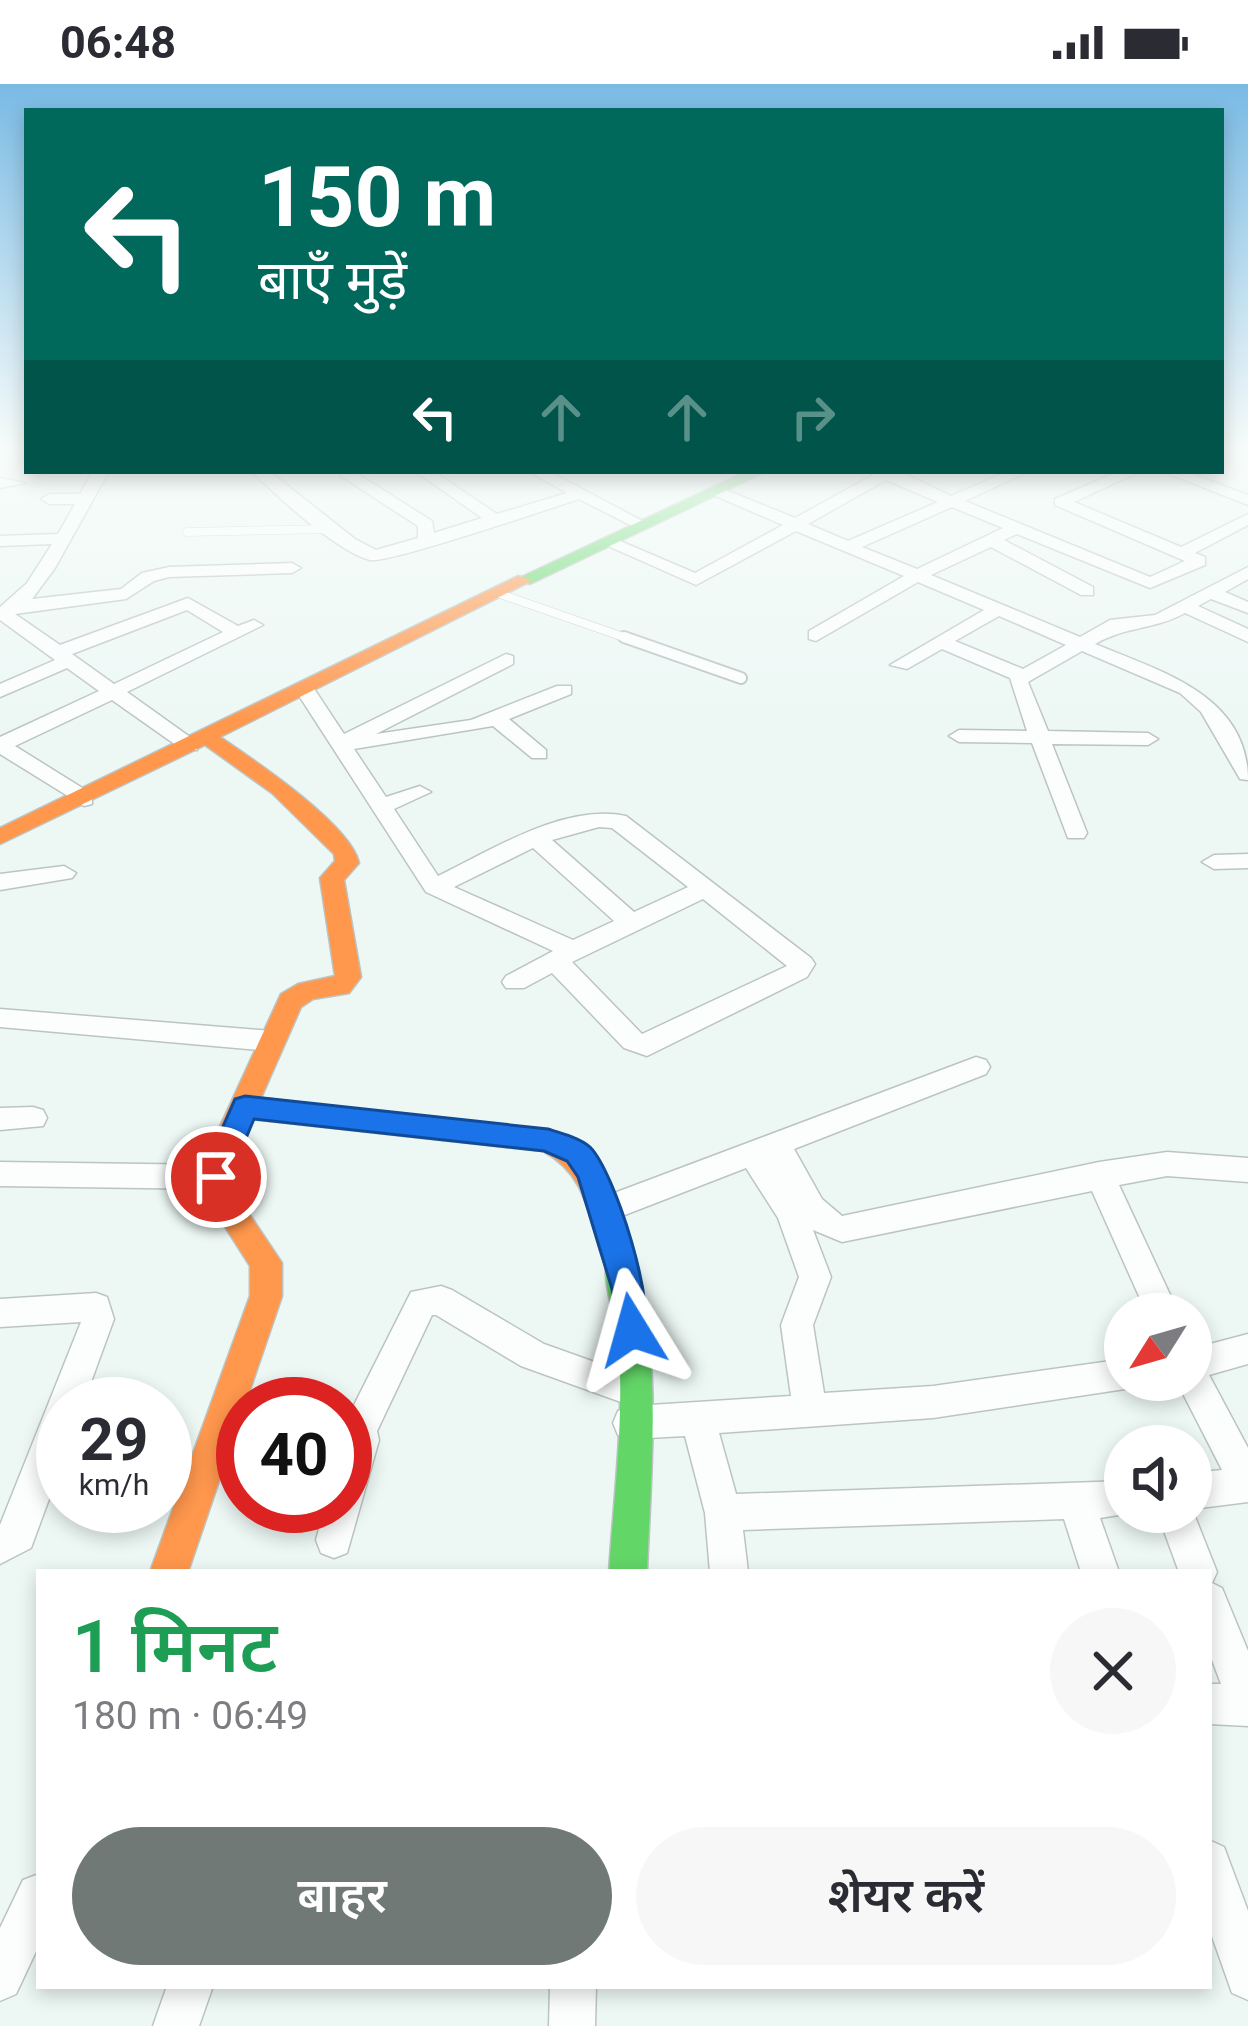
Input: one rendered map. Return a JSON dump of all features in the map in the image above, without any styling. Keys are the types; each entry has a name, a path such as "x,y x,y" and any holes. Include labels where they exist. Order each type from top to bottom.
{"street":[{"path":"5,611 58,542"},
{"path":"352,542 375,556 433,542"},
{"path":"0,837 607,542 696,580 761,542"},
{"path":"844,542 1187,689 1209,709 1248,774"},
{"path":"852,545 859,542"},
{"path":"816,635 920,574 990,542"},
{"path":"992,542 1087,591"},
{"path":"1051,542 1146,583 1198,562 1158,542"},
{"path":"1184,552 1204,542"},
{"path":"5,611 125,594 148,577 169,572 292,568"},
{"path":"1076,833 1016,686 1022,676 1116,624 1146,625 1248,572"},
{"path":"1208,591 1248,608"},
{"path":"0,691 63,657 188,602 245,629 0,745"},
{"path":"1181,605 1248,636"},
{"path":"900,665 1001,608"},
{"path":"5,611 23,631 110,692 280,788 348,857 332,878 346,982 298,994 271,1041 216,1177 216,1189 260,1251 268,1276 246,1377"},
{"path":"0,640 23,631"},
{"path":"941,642 1022,676"},
{"path":"338,745 506,660"},
{"path":"304,688 434,887 565,956 633,1041 646,1046 798,971 802,964 618,821 592,821 538,840 434,887"},
{"path":"338,745 423,736 496,718 563,690"},
{"path":"496,718 539,754"},
{"path":"959,736 1148,739"},
{"path":"0,745 84,799"},
{"path":"381,806 420,792"},
{"path":"538,840 632,922"},
{"path":"1214,862 1248,861"},
{"path":"0,882 64,873"},
{"path":"514,982 707,888"},
{"path":"0,1018 271,1041"},
{"path":"604,1210 976,1067"},
{"path":"245,1107 548,1140 578,1153 592,1173 628,1289 628,1569"},
{"path":"0,1119 33,1118"},
{"path":"765,1148 829,1228 1167,1164 1248,1170"},
{"path":"765,1148 815,1277 797,1324 810,1412"},
{"path":"0,1174 216,1177"},
{"path":"1099,1174 1153,1293"},
{"path":"372,1406 422,1302 441,1300 498,1341 631,1407 698,1418 934,1402 1104,1377"},
{"path":"0,1312 96,1307 98,1318 76,1377"},
{"path":"1212,1358 1248,1349"},
{"path":"1205,1401 1248,1484 1212,1489"},
{"path":"698,1418 723,1514 729,1569"},
{"path":"171,1569 216,1464"},
{"path":"0,1545 18,1535 36,1486"},
{"path":"723,1514 1104,1502"},
{"path":"1078,1505 1099,1569"},
{"path":"1183,1533 1197,1569"},
{"path":"1212,1607 1240,1662 1248,1704 1212,1704"},
{"path":"1212,1871 1248,1977"},
{"path":"0,1978 36,1902"},
{"path":"176,2026 189,1989"},
{"path":"572,2026 573,1989"}],"lane":[{"path":"497,593 741,678"}],"traffic: fast":[{"path":"524,580 607,542"},
{"path":"620,1264 637,1378 628,1569"}],"traffic: slow":[{"path":"0,837 524,580"},
{"path":"170,1569 266,1296 266,1263 216,1189 221,1157 290,1001 307,990 340,987 348,977 332,878 347,863 345,852 280,788 207,737"},
{"path":"245,1107 548,1140 566,1150 591,1176 620,1264"}],"route":[{"path":"216,1177 245,1107 548,1140 578,1153 592,1173 628,1289 632,1330"}]}
